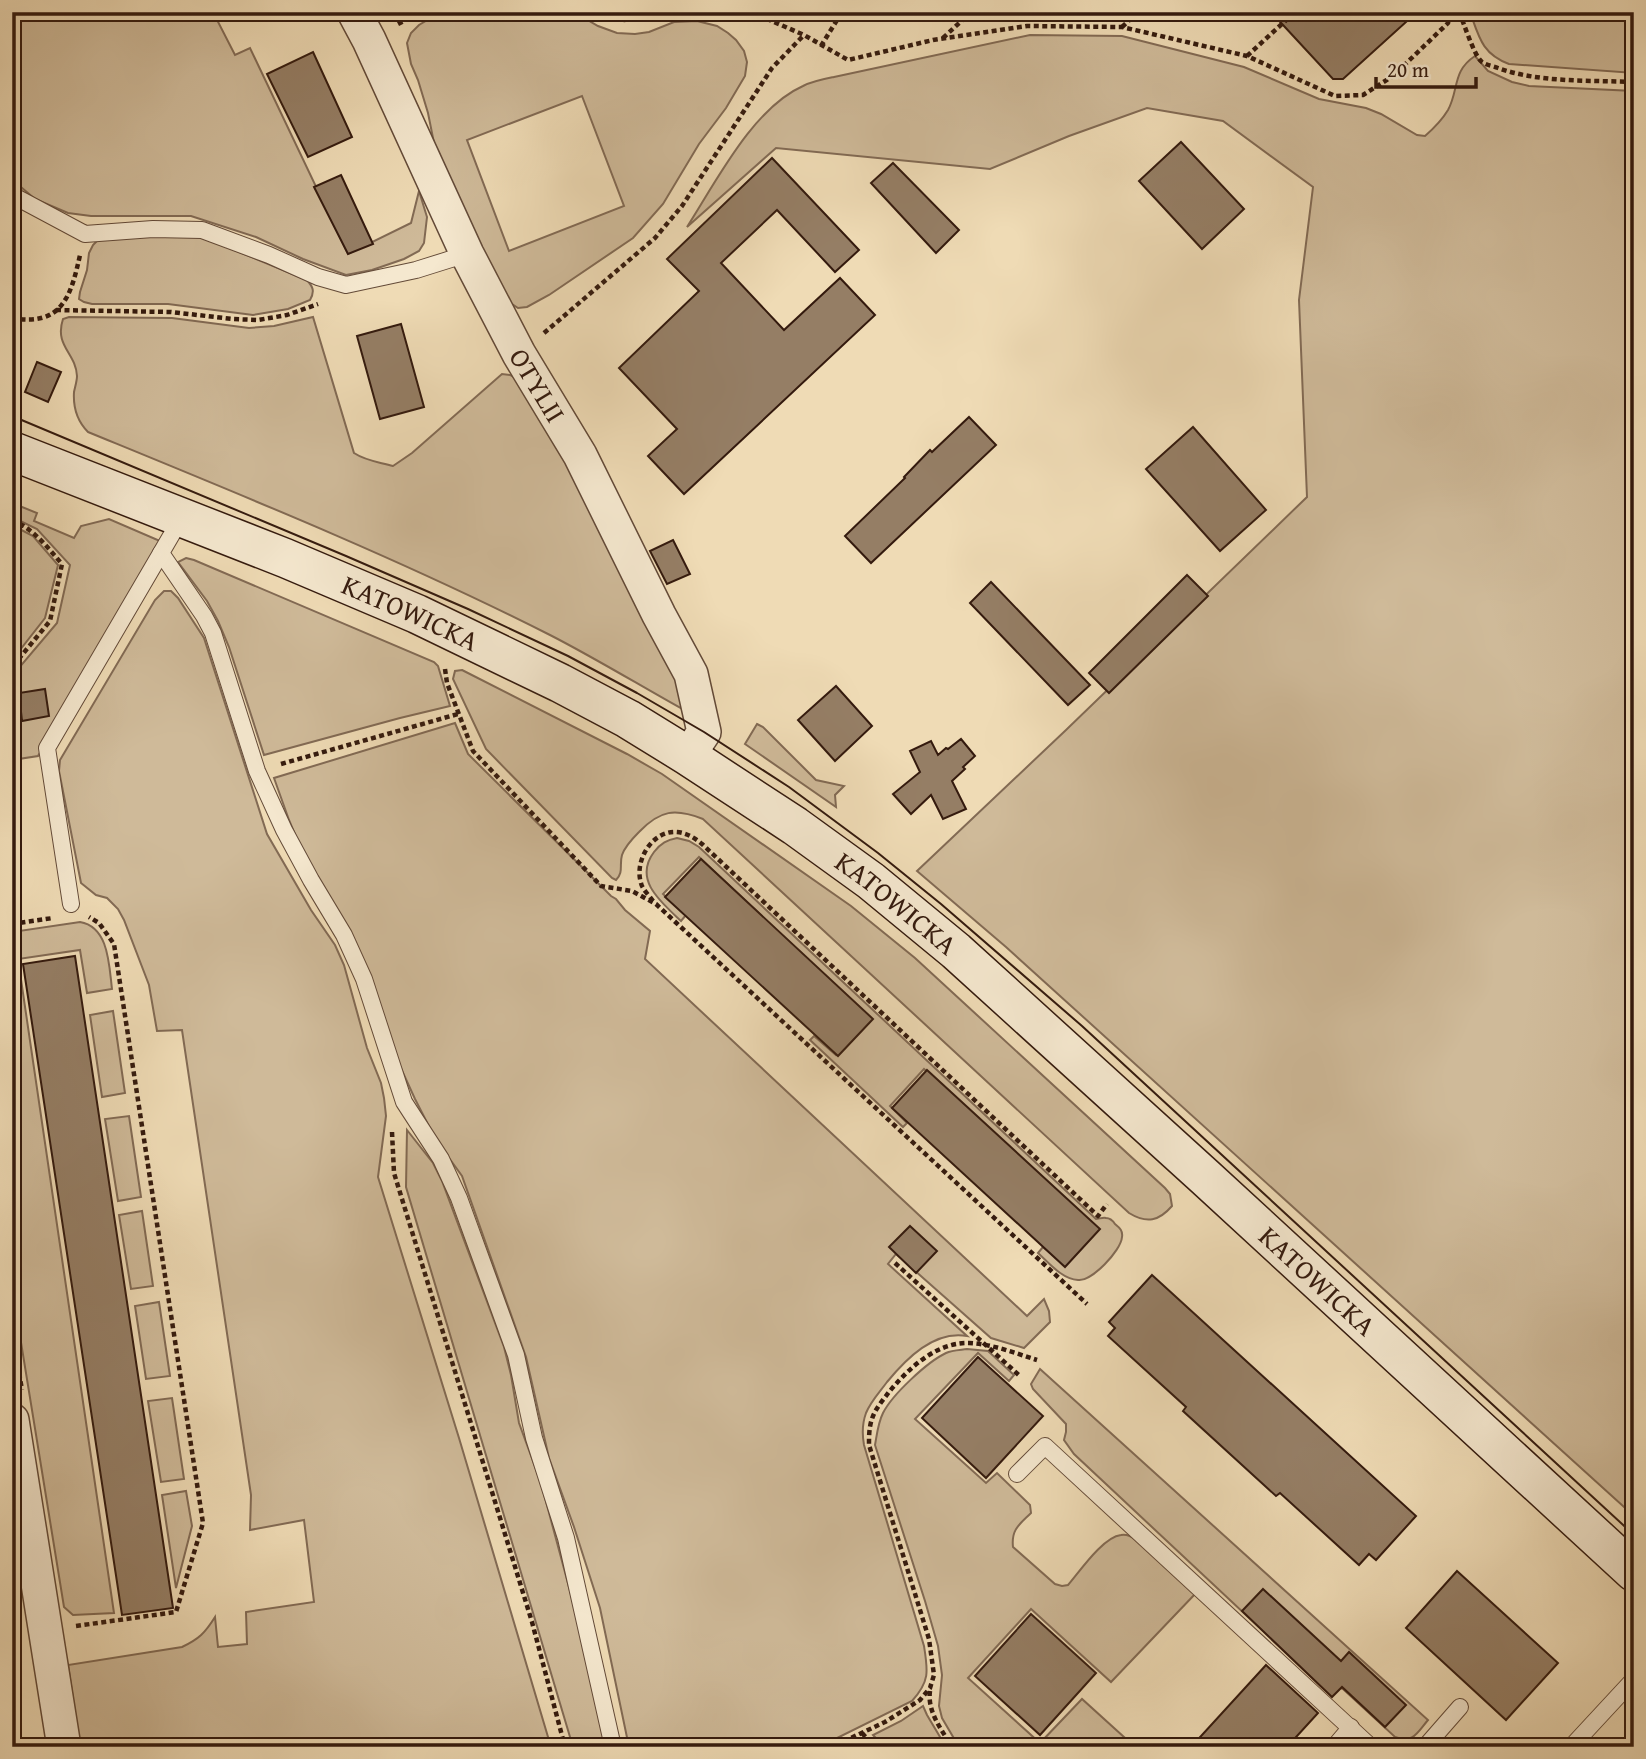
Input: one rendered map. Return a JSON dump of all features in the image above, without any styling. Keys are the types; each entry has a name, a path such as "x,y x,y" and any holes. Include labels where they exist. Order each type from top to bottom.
{"street":[{"name":"OTYLII","path":"354,12 467,254 519,354 580,455 691,674 704,733 688,756"},
{"name":"KATOWICKA","path":"12,451 285,558 417,614 628,719 795,826 871,881 956,951 1634,1572"},
{"path":"12,1420 64,1747"}],"lane":[{"path":"12,195 85,234 153,229 202,230 318,277 346,285 416,270 467,254"},
{"path":"77,909 47,748 182,517"},
{"path":"161,553 213,633 257,771 284,830 344,935 364,979 404,1102 441,1159 459,1198 516,1355 534,1438 566,1538 613,1747"},
{"path":"1017,1474 1045,1446 1371,1747"},
{"path":"1571,1747 1634,1679"},
{"path":"1424,1747 1460,1707"},
{"path":"1334,1747 1350,1727"}],"path":[{"path":"596,12 623,21 637,20 652,12"},
{"path":"751,12 804,35 848,60 942,39 1027,26 1122,27 1247,56 1335,96 1363,95 1393,76 1448,23 1450,12"},
{"path":"821,46 842,12"},
{"path":"942,39 971,12"},
{"path":"1122,27 1138,12"},
{"path":"1247,56 1295,12"},
{"path":"1459,12 1482,62 1527,75 1634,82"},
{"path":"519,354 655,238 682,206 772,68 804,35"},
{"path":"12,317 38,320 56,310 66,300 72,289 85,234"},
{"path":"56,310 171,312 258,320 287,315 318,304 324,299 318,277"},
{"path":"12,520 37,536 62,564 50,621 14,664"},
{"path":"12,653 14,664"},
{"path":"447,683 473,751 601,886 632,891 656,904"},
{"path":"257,771 458,713"},
{"path":"1087,1304 656,904 641,886 639,873 643,856 652,841 665,833 677,832 691,836 1098,1216 1107,1204"},
{"path":"77,909 99,923 114,944 203,1523 176,1612"},
{"path":"12,924 59,917"},
{"path":"400,1089 392,1121 394,1173 531,1622 565,1747"},
{"path":"895,1263 1021,1377"},
{"path":"952,1747 930,1707 930,1688 934,1675 929,1639 869,1445 872,1417 880,1403 908,1370 944,1348 969,1343 1004,1349 1037,1360"},
{"path":"836,1745 885,1722 920,1700 930,1688"},
{"path":"862,1733 876,1747"}],"shaded area":[{"path":"12,12 213,12 235,55 250,48 348,254 411,223 419,191 427,217 424,243 419,251 404,259 346,275 256,237 191,216 91,216 68,213 35,199 12,177 12,144 16,122"},
{"path":"441,12 574,12 617,33 635,34 649,32 674,22 697,21 717,26 728,33 744,51 747,62 745,76 726,108 699,144 663,204 633,238 549,295 527,307 518,308 509,302 480,250 435,148 428,113 411,64 407,43 411,33","holes":["582,96 624,206 509,251 467,140"]},
{"path":"1470,12 1634,12 1634,73 1509,64 1487,50"},
{"path":"1030,35 1122,36 1244,67 1319,99 1366,108 1417,135 1425,136 1448,110 1459,74 1475,56 1488,71 1529,86 1634,91 1634,1516 1006,947 917,871 1307,497 1299,300 1313,187 1223,121 1147,108 1069,136 990,169 776,148 687,227 723,168 752,128 785,97 803,86 822,79"},
{"path":"144,234 195,235 210,240 307,280 313,289 312,297 288,309 253,315 168,304 92,304 79,299 89,253 98,240"},
{"path":"313,317 354,453 368,460 393,466 412,453 502,374 519,380 573,466 680,684 684,710 567,644 436,580 88,432 76,414 76,368 61,336 63,319 172,318 249,328 274,326"},
{"path":"12,503 37,513 34,521 74,538 81,526 109,519 160,541 38,756 12,760 12,676 57,623 70,565 37,529 12,517"},
{"path":"12,525 33,536 58,565 45,618 16,655 12,645"},
{"path":"186,558 434,662 438,666 450,706 264,755 218,621 207,601 178,562"},
{"path":"164,591 171,591 178,598 204,638 267,834 311,910 335,945 344,965 384,1098 386,1116 378,1177 551,1747 80,1747 68,1665 182,1647 201,1635 215,1617 218,1647 247,1644 246,1612 314,1602 304,1520 250,1530 251,1495 182,1030 157,1031 149,985 124,920 107,898 96,895 81,883 59,771 60,760 155,600"},
{"path":"462,670 662,774 851,906 915,958 1165,1188 1170,1194 1172,1206 1157,1218 1147,1220 1129,1213 703,819 676,812 654,819 627,845 622,855 620,874 616,880 612,878 486,749 453,679 455,671"},
{"path":"455,723 468,754 625,910 650,931 645,959 1027,1316 1044,1299 1049,1311 1050,1322 1024,1348 991,1338 896,1254 888,1264 967,1336 943,1337 922,1348 887,1382 870,1405 865,1417 864,1445 924,1646 926,1675 922,1687 912,1701 833,1740 836,1747 629,1747 600,1608 549,1458 526,1357 462,1176 436,1140 415,1099 304,856 274,778"},
{"path":"757,724 816,780 844,786 835,795 836,807 745,744"},
{"path":"677,838 699,847 1096,1219 1109,1219 1121,1230 1122,1237 1117,1250 1097,1271 1084,1279 1072,1279 1061,1274 1038,1253 1043,1247 1062,1263 978,1118 924,1069 890,1106 907,1123 903,1127 810,1040 814,1036 836,1055 870,1018 699,857 663,894 686,915 681,921 665,906 648,881 648,862 664,842"},
{"path":"80,922 90,925 102,939 106,948 112,989 87,993 80,950 18,959 114,1613 73,1615 64,1607 12,1287 12,932"},
{"path":"113,1011 125,1093 102,1097 90,1015"},
{"path":"129,1116 141,1197 118,1201 105,1119"},
{"path":"407,1130 433,1163 442,1181 504,1347 519,1423 541,1483 577,1617 606,1747 573,1747 406,1187"},
{"path":"142,1211 153,1286 131,1289 119,1215"},
{"path":"159,1302 170,1376 146,1379 135,1306"},
{"path":"951,1351 988,1351 1014,1375 1009,1381 978,1353 915,1419 986,1483 997,1473 1030,1505 1031,1513 1015,1531 1013,1547 1055,1584 1062,1586 1068,1585 1107,1542 1114,1537 1128,1535 1196,1593 1111,1682 1031,1609 968,1678 1040,1743 1082,1699 1135,1747 959,1747 942,1718 939,1706 942,1675 938,1646 875,1445 883,1413 902,1388 938,1357"},
{"path":"1040,1369 1428,1720 1417,1733 1406,1739 1395,1737 1343,1689 1311,1676 1074,1454 1064,1440 1066,1424 1031,1384"},
{"path":"172,1398 184,1479 161,1482 148,1401"},
{"path":"186,1491 192,1526 176,1588 162,1495"},
{"path":"923,1706 946,1747 884,1747 873,1735 901,1721"}],"building":[{"path":"1271,12 1417,12 1343,79 1333,79"},
{"path":"313,52 352,137 308,157 267,74"},
{"path":"1181,142 1244,209 1202,249 1139,181"},
{"path":"772,158 859,250 835,272 777,210 721,263 784,330 840,278 875,315 684,494 648,456 677,429 619,368 699,291 667,259"},
{"path":"893,163 959,230 936,253 871,183"},
{"path":"341,175 373,244 348,254 314,187"},
{"path":"401,324 424,407 380,419 357,336"},
{"path":"37,362 61,372 48,402 25,392"},
{"path":"969,417 996,445 871,563 845,536 930,450 932,452"},
{"path":"1193,427 1266,510 1220,551 1146,469"},
{"path":"673,540 690,574 667,584 650,551"},
{"path":"1187,575 1208,596 1109,693 1089,673"},
{"path":"991,582 1090,685 1068,705 970,603"},
{"path":"836,686 872,726 835,761 798,720"},
{"path":"45,689 49,716 22,721 19,693"},
{"path":"961,739 975,756 952,781 966,809 943,819 931,795 911,814 893,794 920,772 910,751 931,741 938,755"},
{"path":"701,859 873,1019 838,1056 665,897"},
{"path":"75,956 173,1608 122,1615 23,964"},
{"path":"927,1070 1100,1229 1065,1267 892,1108"},
{"path":"910,1226 937,1251 916,1273 889,1247"},
{"path":"1152,1275 1416,1516 1376,1560 1369,1554 1359,1565 1280,1493 1276,1496 1183,1411 1186,1407 1108,1336 1115,1328 1109,1322"},
{"path":"978,1357 1043,1416 986,1478 922,1418"},
{"path":"1457,1571 1558,1663 1506,1720 1406,1628"},
{"path":"1263,1589 1341,1661 1349,1652 1406,1705 1385,1727 1342,1687 1332,1697 1242,1611"},
{"path":"1031,1614 1096,1673 1040,1735 975,1676"},
{"path":"1266,1665 1318,1713 1287,1747 1191,1747"}],"tram line":[{"path":"12,416 346,556 568,656 704,732 789,787 941,904 1082,1026 1634,1535"}]}
